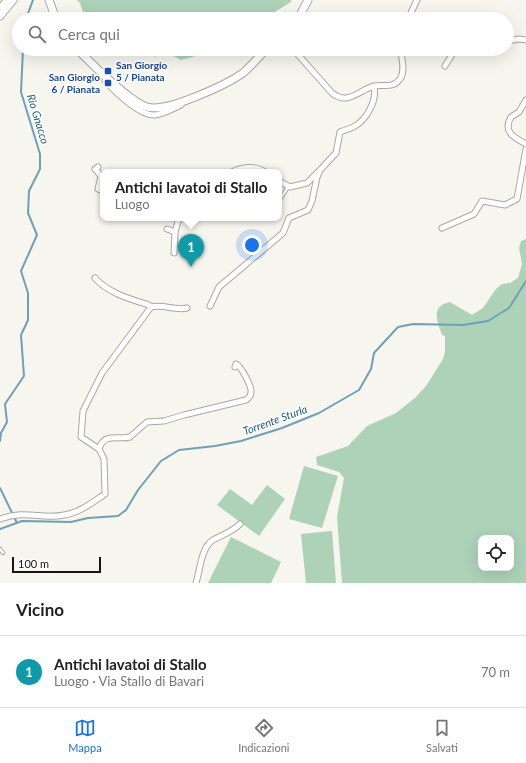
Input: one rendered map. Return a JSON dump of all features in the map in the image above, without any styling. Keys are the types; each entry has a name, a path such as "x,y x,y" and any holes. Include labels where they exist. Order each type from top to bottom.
{"street":[{"path":"0,7 7,0"},
{"path":"0,16 14,0"},
{"path":"49,0 53,12"},
{"path":"302,12 308,0"},
{"path":"411,12 417,0"},
{"path":"514,40 526,40"},
{"path":"84,56 134,100 149,108 167,107 223,85 235,78 259,56"},
{"path":"299,56 335,95 350,98 372,87 393,85 403,74 402,56"},
{"path":"445,66 451,56"},
{"path":"108,78 105,81 122,98 140,110 156,115 197,98 196,96"},
{"path":"282,183 288,186 307,183 336,153 340,132 355,126 367,113 375,95 374,88 372,87"},
{"path":"526,100 520,112 511,117 508,127 511,136 526,144"},
{"path":"442,228 474,214 482,200 503,205 516,199 526,149"},
{"path":"98,167 95,169 100,175"},
{"path":"239,169 242,167 253,169"},
{"path":"210,306 218,288 283,233 289,218 308,210 320,170"},
{"path":"100,180 98,188 100,189"},
{"path":"174,253 175,232 178,221"},
{"path":"167,229 175,232"},
{"path":"95,278 102,286 111,291 151,307"},
{"path":"0,519 14,514 61,517 75,512 105,494 104,460 99,449 81,437 83,410 102,373 151,307 160,305 176,309 187,308"},
{"path":"99,449 101,445 110,437 130,437 146,422 164,422 184,415 199,413 246,400 250,396 251,390 240,367 236,364 235,367"},
{"path":"196,583 208,544 234,530 240,524"}],"lane":[{"path":"282,196 288,186"},
{"path":"0,549 3,553"}],"green space":[{"path":"77,0 291,0 291,2 275,12 83,12 80,3"},
{"path":"173,56 196,56 181,60"},
{"path":"526,239 526,583 342,583 337,517 344,478 339,472 317,465 316,457 348,446 367,426 396,413 415,398 426,386 443,359 445,352 445,336 442,335 438,324 437,311 444,304 450,302 472,315 483,308 496,289 502,284 510,283 518,278 522,264 519,248 521,241"},
{"path":"304,466 338,476 322,528 289,519"},
{"path":"267,485 285,499 259,536 217,505 230,489 252,505"},
{"path":"332,531 336,583 306,583 301,534"},
{"path":"231,537 281,562 271,583 208,583"}],"waterway":[{"name":"Rio Gnacco","path":"29,12 33,0"},
{"name":"Rio Gnacco","path":"0,441 1,433 7,422 5,404 24,376 21,335 28,320 28,293 21,271 37,235 28,213 29,191 40,169 40,154 21,92 23,56"},
{"name":"Torrente Sturla","path":"0,529 22,521 71,522 88,518 118,516 126,510 138,490 161,461 179,450 215,446 241,441 282,428 319,413 359,390 371,369 374,353 398,327 413,324 463,325 488,321 509,308 526,281"},
{"name":"Rio Gnacco","path":"0,488 17,523"}],"place":[{"name":"San Giorgio 5 / Pianata","path":"108,71"},
{"name":"San Giorgio 6 / Pianata","path":"108,83"},
{"name":"Antichi lavatoi di Stallo","path":"191,267"}]}
